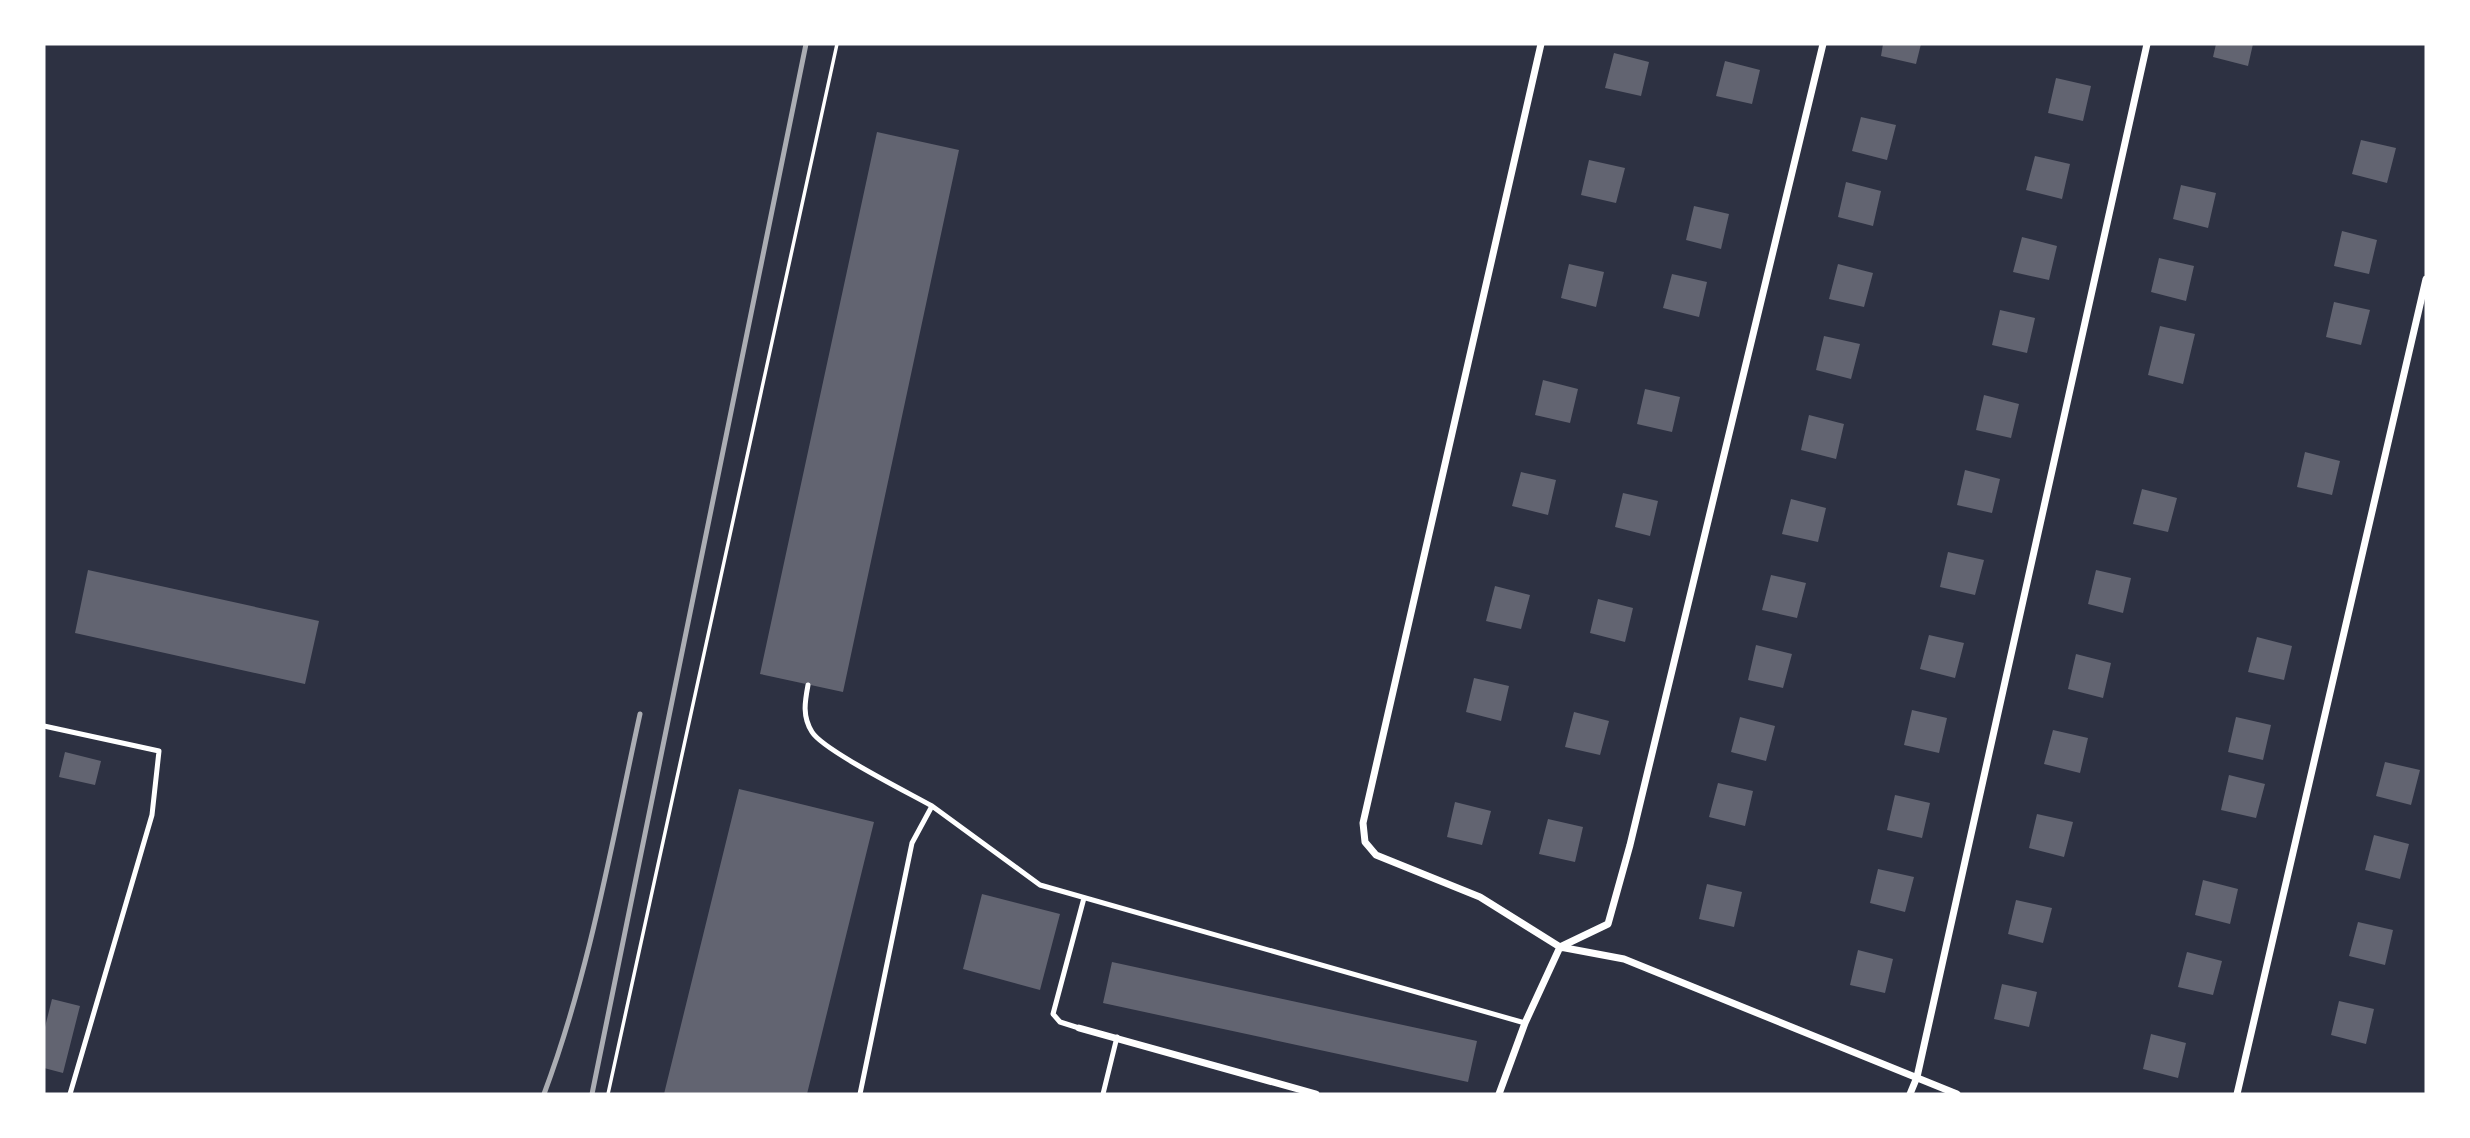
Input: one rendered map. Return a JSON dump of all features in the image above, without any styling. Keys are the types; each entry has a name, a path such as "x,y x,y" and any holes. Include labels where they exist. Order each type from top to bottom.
{"street":[{"path":"1541,44 1363,823 1365,842 1376,855 1480,897 1560,947 1624,959 1957,1094"},
{"path":"1499,1094 1525,1023 1560,947 1608,924 1630,845 1823,44"},
{"path":"1910,1094 1917,1077 2147,44"},
{"path":"2236,1094 2426,279"},
{"path":"1079,1028 1317,1094"}],"lane":[{"path":"808,685 804,709 812,733 840,754 932,806 1041,885 1525,1023"},
{"path":"44,726 159,751 152,815 70,1094"},
{"path":"860,1094 912,844 932,806"},
{"path":"1079,1028 1060,1023 1053,1014 1084,898"},
{"path":"1103,1094 1116,1037"}],"path":[{"path":"608,1094 837,44"}],"building":[{"path":"1883,44 1921,44 1916,64 1881,56"},
{"path":"2216,44 2253,44 2248,66 2213,57"},
{"path":"1614,53 1649,62 1641,96 1605,88"},
{"path":"1725,61 1760,70 1752,104 1716,96"},
{"path":"2056,78 2091,86 2083,121 2048,113"},
{"path":"1861,117 1896,125 1887,160 1852,151"},
{"path":"877,132 959,150 843,692 760,674"},
{"path":"2361,140 2396,148 2387,183 2352,174"},
{"path":"2035,156 2070,164 2062,199 2026,190"},
{"path":"1589,160 1625,168 1616,203 1581,195"},
{"path":"1846,182 1881,191 1873,226 1838,217"},
{"path":"2181,185 2216,193 2208,228 2173,219"},
{"path":"1694,206 1729,214 1721,249 1686,240"},
{"path":"2342,231 2377,240 2369,274 2334,266"},
{"path":"2022,237 2057,246 2049,280 2013,272"},
{"path":"2159,258 2194,266 2186,301 2151,292"},
{"path":"1569,264 1604,272 1596,307 1561,298"},
{"path":"1838,264 1873,273 1864,307 1829,299"},
{"path":"1672,274 1707,282 1699,317 1663,308"},
{"path":"2334,302 2370,310 2361,345 2326,337"},
{"path":"2000,310 2035,318 2027,353 1992,345"},
{"path":"2160,326 2195,334 2183,384 2148,375"},
{"path":"1824,336 1860,344 1851,379 1816,370"},
{"path":"1543,380 1578,389 1570,423 1535,415"},
{"path":"1645,389 1680,397 1672,432 1637,424"},
{"path":"1984,395 2019,404 2011,438 1976,430"},
{"path":"1809,415 1844,424 1836,459 1801,450"},
{"path":"2305,452 2340,461 2332,495 2297,487"},
{"path":"1965,470 2000,479 1992,513 1957,505"},
{"path":"1521,472 1556,480 1548,515 1512,506"},
{"path":"2142,489 2177,498 2168,532 2133,524"},
{"path":"1623,493 1658,501 1650,536 1615,527"},
{"path":"1791,499 1826,508 1818,542 1782,534"},
{"path":"1948,552 1984,560 1975,595 1940,587"},
{"path":"88,570 319,621 305,684 75,633"},
{"path":"2096,570 2131,578 2123,613 2088,604"},
{"path":"1771,575 1806,583 1797,618 1762,610"},
{"path":"1495,586 1530,595 1521,629 1486,621"},
{"path":"1598,599 1633,608 1625,642 1590,633"},
{"path":"1929,635 1964,643 1955,678 1920,669"},
{"path":"2257,637 2292,646 2284,680 2248,672"},
{"path":"1756,645 1792,654 1783,688 1748,680"},
{"path":"2076,654 2111,663 2103,698 2068,689"},
{"path":"1474,678 1509,686 1501,721 1466,712"},
{"path":"1912,710 1947,718 1939,753 1904,745"},
{"path":"1574,712 1609,721 1600,755 1565,747"},
{"path":"1740,717 1775,726 1766,761 1731,752"},
{"path":"2236,717 2271,725 2263,760 2228,752"},
{"path":"2053,730 2088,738 2080,773 2044,764"},
{"path":"65,752 101,761 95,785 59,777"},
{"path":"2385,762 2420,770 2411,805 2376,796"},
{"path":"2229,775 2265,784 2256,818 2221,810"},
{"path":"1718,783 1753,791 1745,826 1709,817"},
{"path":"739,789 874,822 807,1094 664,1094"},
{"path":"1895,795 1930,803 1922,838 1887,830"},
{"path":"1455,802 1491,811 1482,845 1447,837"},
{"path":"2037,814 2073,822 2064,857 2029,848"},
{"path":"1548,819 1583,827 1575,862 1539,854"},
{"path":"2374,835 2409,844 2400,879 2365,870"},
{"path":"1878,869 1914,877 1905,912 1870,903"},
{"path":"2203,880 2238,889 2230,924 2195,915"},
{"path":"1707,884 1742,892 1734,927 1699,919"},
{"path":"982,894 1060,914 1040,990 963,969"},
{"path":"2016,900 2052,908 2043,943 2008,934"},
{"path":"2358,922 2393,930 2385,965 2349,956"},
{"path":"1858,950 1893,959 1885,993 1850,985"},
{"path":"2187,952 2222,961 2213,995 2178,987"},
{"path":"1112,962 1477,1041 1468,1082 1103,1003"},
{"path":"2002,984 2037,992 2029,1027 1994,1019"},
{"path":"52,999 80,1006 63,1073 44,1068 44,1031"},
{"path":"2339,1001 2374,1009 2366,1044 2331,1035"},
{"path":"2151,1034 2186,1043 2178,1078 2143,1069"}],"railway":[{"path":"592,1094 806,44"},
{"path":"544,1094 587,953 640,714"}]}
